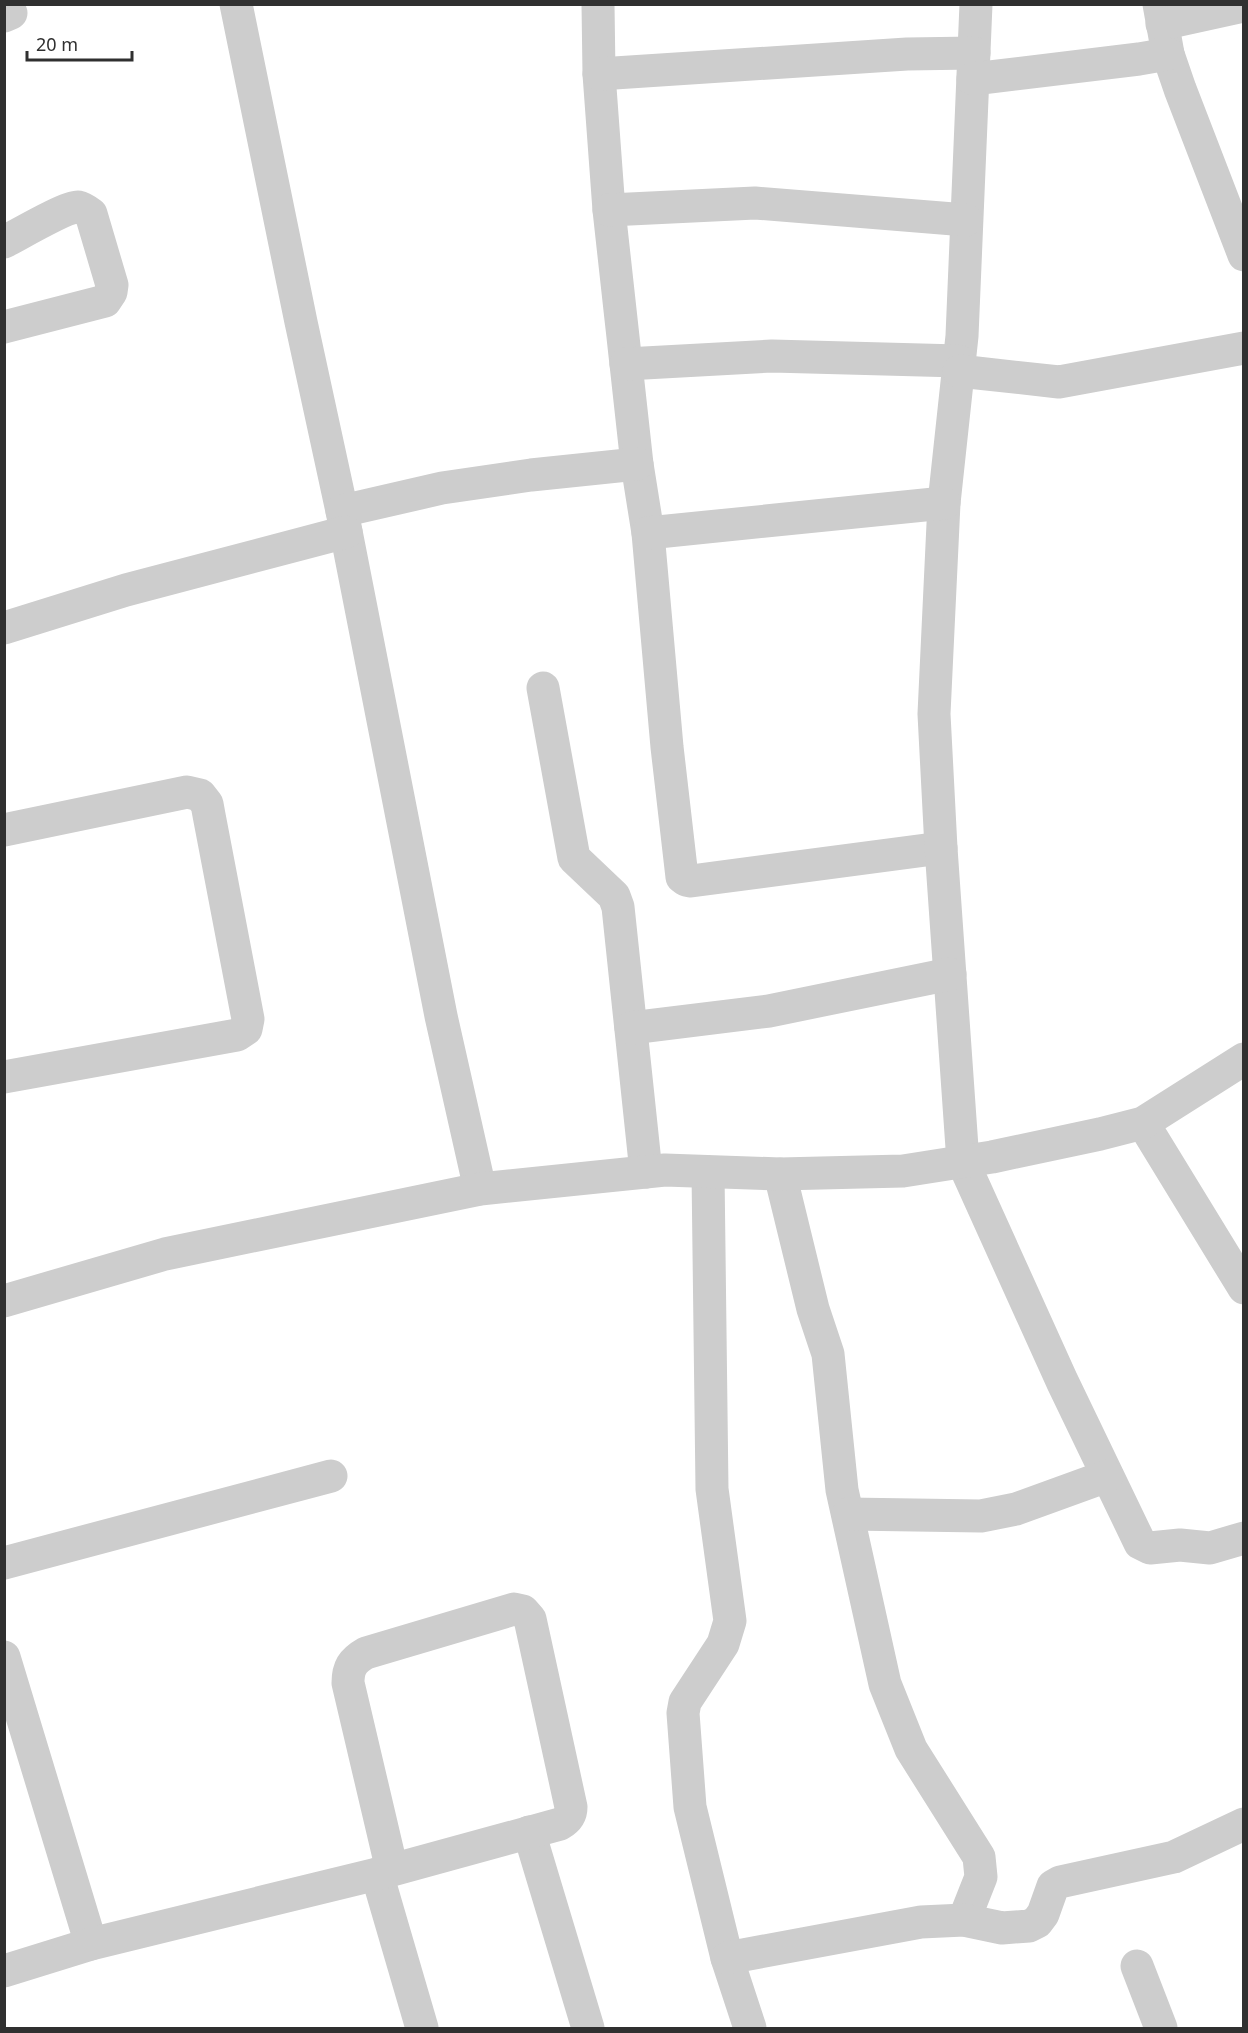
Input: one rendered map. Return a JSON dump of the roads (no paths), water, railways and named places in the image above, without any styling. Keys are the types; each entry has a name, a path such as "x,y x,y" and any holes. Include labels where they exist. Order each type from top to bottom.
{"street":[{"path":"236,4 344,522 441,1016 480,1189"},
{"path":"598,4 599,74 609,210 637,464 648,533 667,747 684,879 691,881 941,849"},
{"path":"976,4 959,366 944,503 934,714 963,1162 1138,1541 1146,1547 1180,1545 1210,1548 1244,1538"},
{"path":"599,74 907,54 974,66 1139,59 1163,28 1244,6"},
{"path":"1163,28 1179,89 1244,255"},
{"path":"609,210 755,203 966,220"},
{"path":"4,242 66,211 78,207 86,210 90,214 112,285 111,292 105,301 4,327"},
{"path":"626,364 772,356 959,366 1059,382 1244,348"},
{"path":"4,628 344,522 442,488 531,475 637,464"},
{"path":"648,533 944,503"},
{"path":"543,688 574,858 614,896 618,907 646,1172"},
{"path":"4,830 188,792 200,795 207,804 248,1019 246,1029 237,1035 4,1077"},
{"path":"631,1028 769,1011 950,974"},
{"path":"4,1301 165,1254 480,1189 665,1170 780,1174 903,1172 963,1162 1100,1134 1143,1122 1244,1059"},
{"path":"1143,1122 1244,1288"},
{"path":"708,1172 712,1489 730,1621 723,1644 686,1702 683,1713 690,1807 728,1959 750,2028"},
{"path":"780,1174 813,1309 828,1354 842,1490 885,1684 911,1749 979,1857 981,1877 964,1920"},
{"path":"4,1563 331,1476"},
{"path":"848,1514 981,1516 1016,1509 1107,1476"},
{"path":"4,1971 91,1944 384,1872 565,1821 571,1807 530,1619 523,1611 514,1609 366,1653 354,1660 348,1671 348,1683 384,1872 422,2028"},
{"path":"4,1657 91,1944"},
{"path":"728,1959 921,1922 964,1920 1002,1928 1029,1926 1037,1922 1043,1914 1053,1886 1060,1882 1174,1857 1244,1824"},
{"path":"529,1832 588,2028"},
{"path":"1137,1966 1161,2028"}]}
